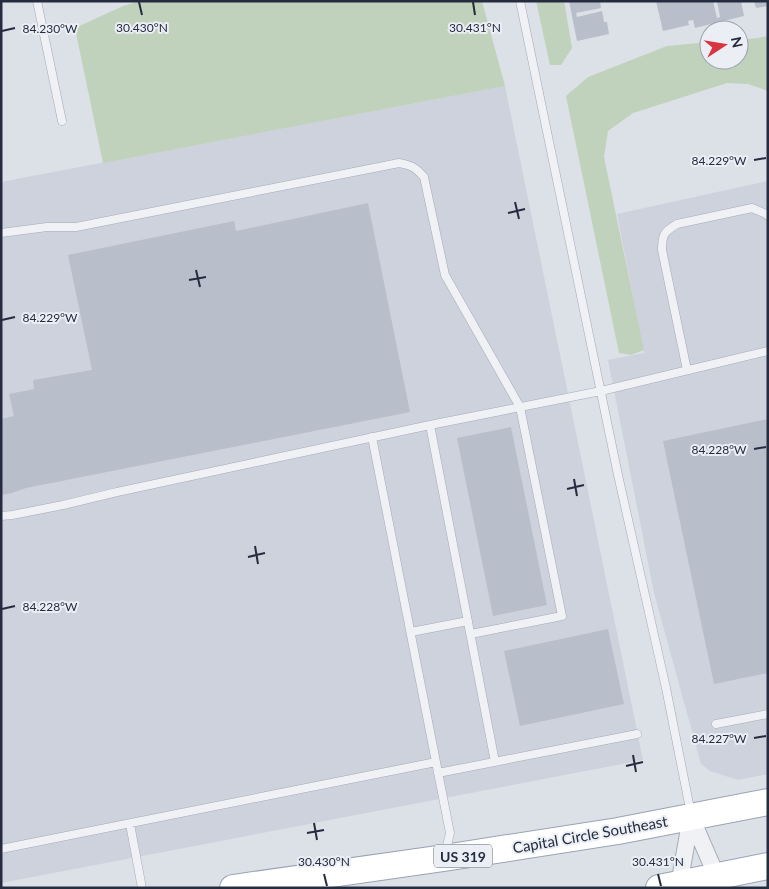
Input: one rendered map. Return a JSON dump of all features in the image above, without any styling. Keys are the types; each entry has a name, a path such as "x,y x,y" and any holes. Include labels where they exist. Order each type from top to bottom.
{"main road":[{"name":"Capital Circle Southeast","path":"233,888 618,831 768,802"},
{"path":"673,887 719,882 768,866"},
{"path":"338,888 374,868"}],"street":[{"path":"691,817 719,882"},
{"path":"673,887 691,817"}],"lane":[{"path":"37,1 62,121"},
{"path":"520,1 618,474 666,688 691,817"},
{"path":"1,233 47,227 76,227 399,163 412,165 424,177 445,275 520,408 562,616 470,634"},
{"path":"686,370 662,250 662,237 666,230 677,224 752,208 768,216"},
{"path":"1,516 63,505 372,437 601,391 768,351"},
{"path":"430,425 495,762"},
{"path":"372,437 450,834 444,858"},
{"path":"410,632 468,621"},
{"path":"716,724 768,714"},
{"path":"438,773 637,734"},
{"path":"1,849 436,762"},
{"path":"130,824 142,888"}],"shaded area":[{"path":"505,86 643,760 1,883 1,182"},
{"path":"768,181 768,774 738,780 710,771 701,764 654,593 608,360 644,353 617,214"}],"green space":[{"path":"141,1 482,1 505,86 103,163 75,28 123,6"},
{"path":"536,1 564,1 572,48 561,65 550,65"},
{"path":"768,36 768,91 748,84 727,83 633,113 608,131 604,157 644,350 631,355 619,353 566,96 588,77 667,46 699,43 699,70 749,70 749,39"}],"building":[{"path":"569,1 600,1 601,8 576,13 577,17 602,11 604,22 607,22 609,34 577,41"},
{"path":"656,1 713,1 717,18 720,17 717,1 741,1 744,16 728,20 699,20 699,27 695,28 693,20 688,21 689,25 663,31"},
{"path":"754,1 768,1 768,6 756,8"},
{"path":"368,203 410,412 26,488 1,495 1,419 14,416 9,394 34,389 33,380 92,370 68,255 234,221 236,231"},
{"path":"768,419 768,673 714,684 663,441"},
{"path":"511,427 547,605 493,616 457,438"},
{"path":"608,629 624,704 520,726 504,651"}]}
